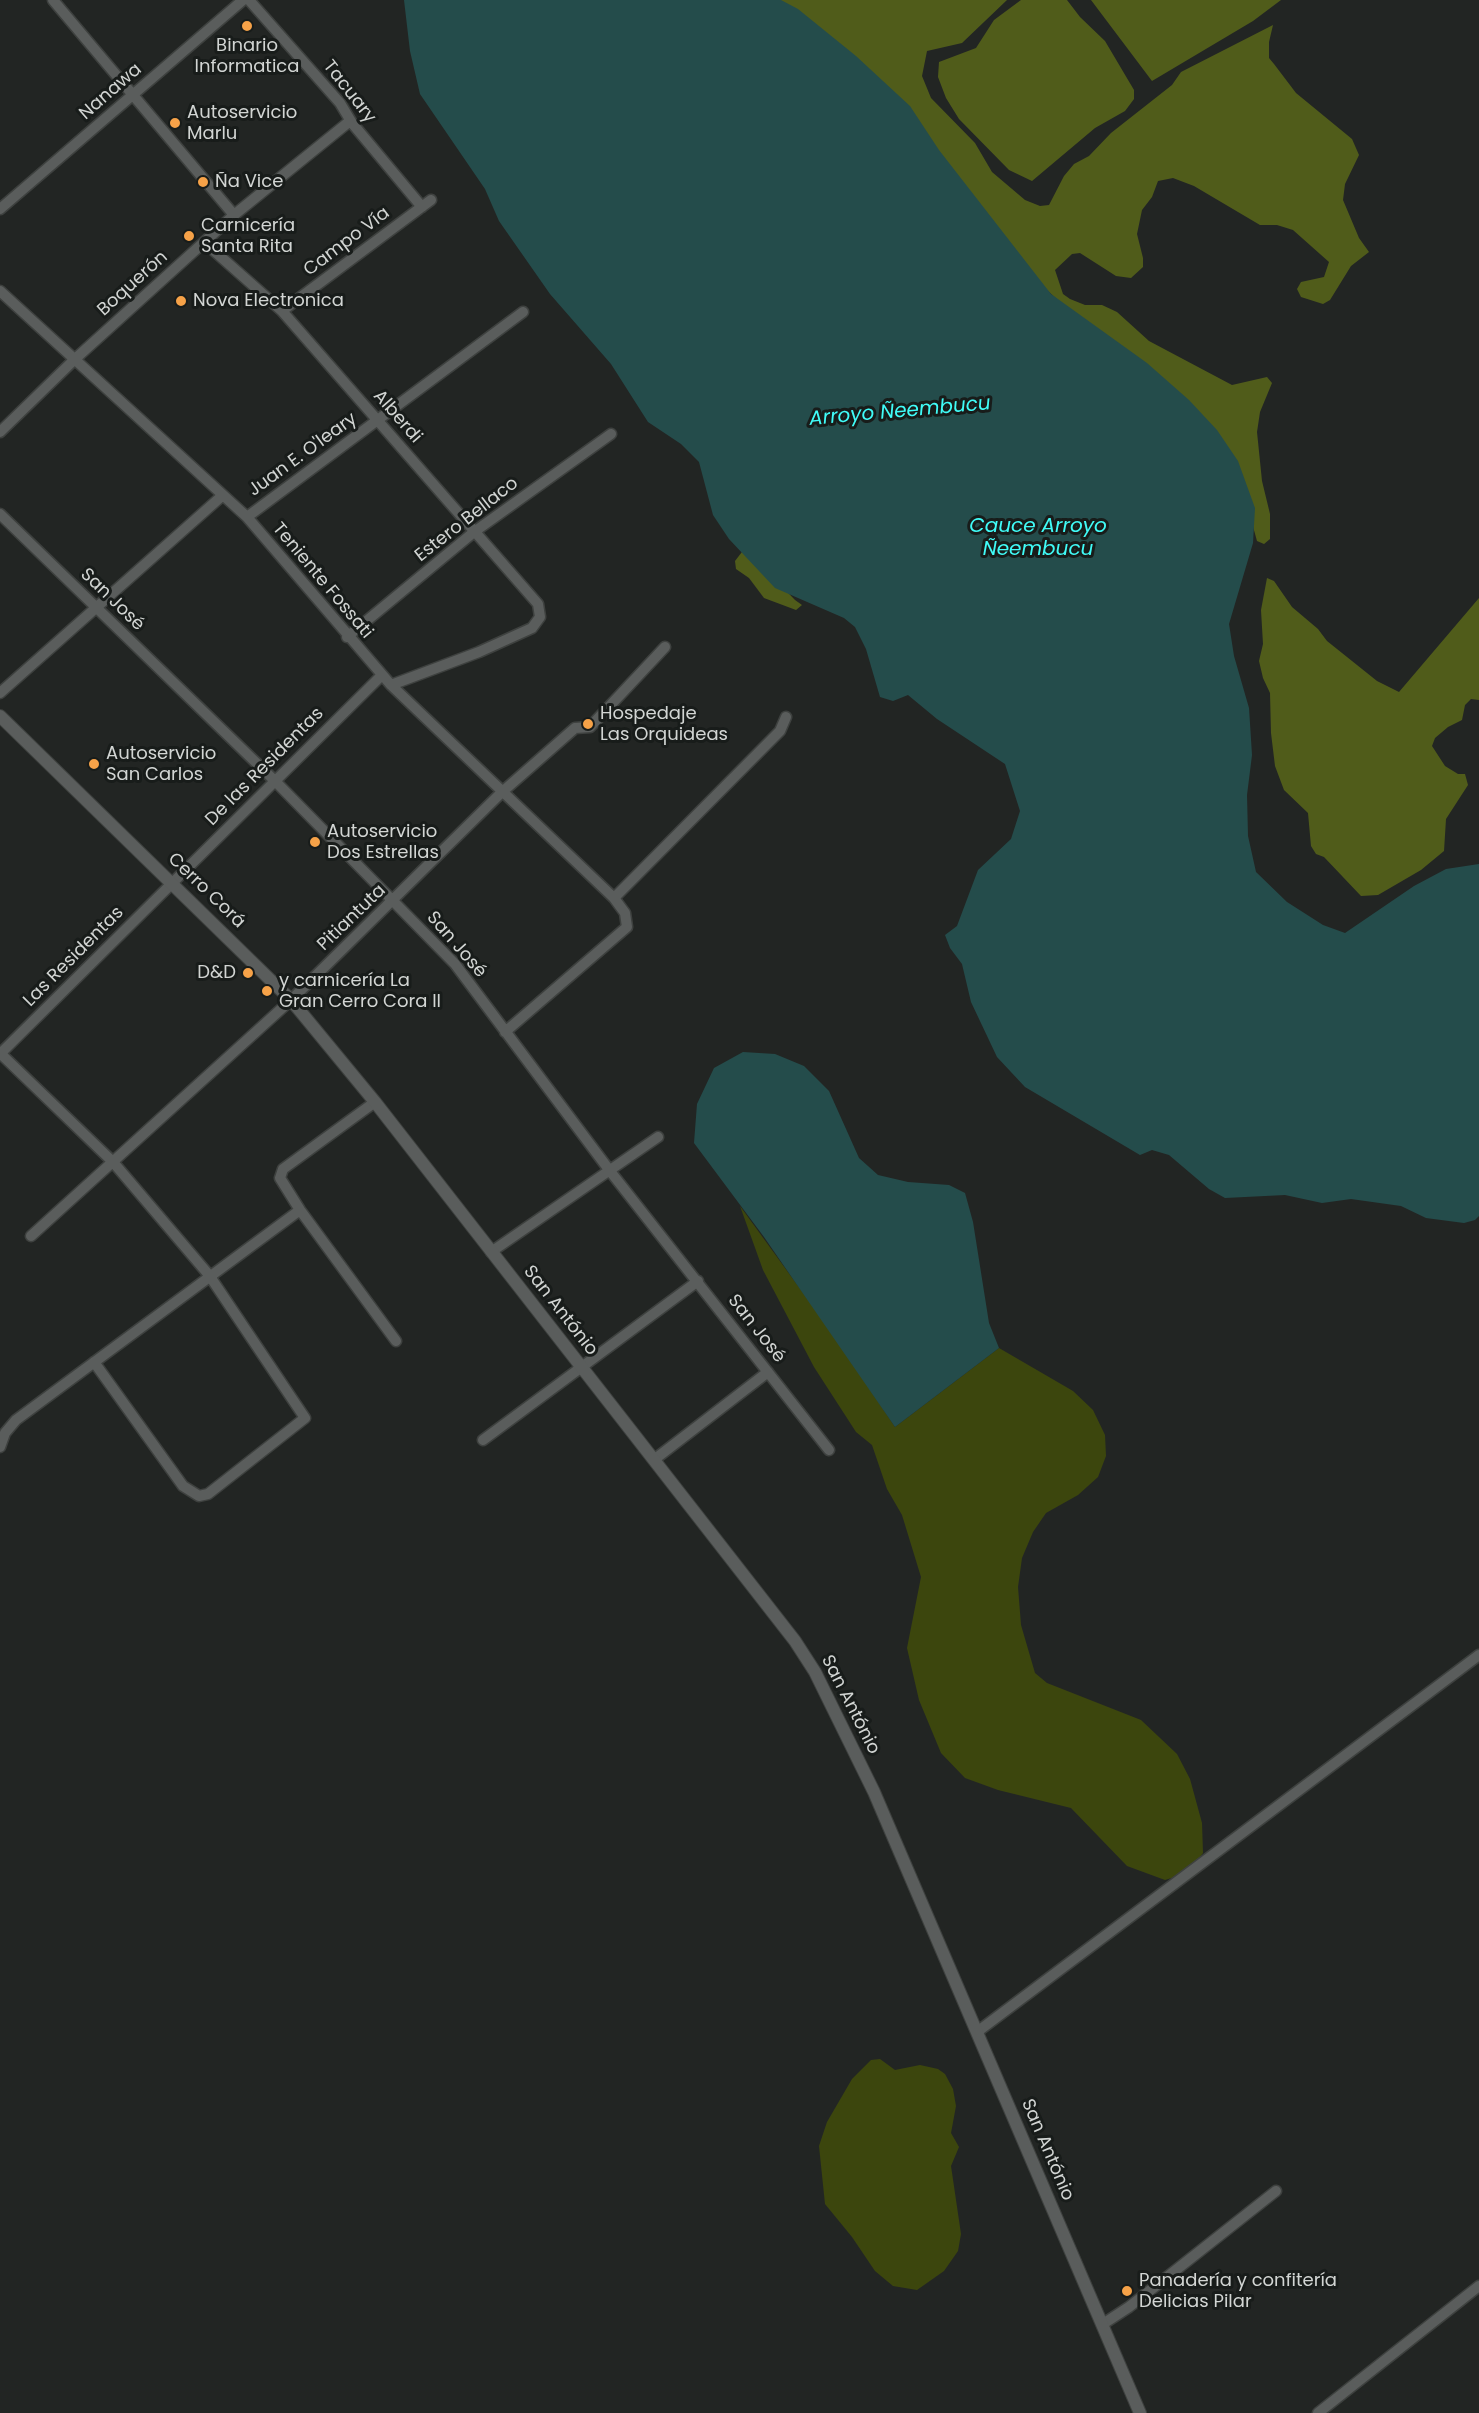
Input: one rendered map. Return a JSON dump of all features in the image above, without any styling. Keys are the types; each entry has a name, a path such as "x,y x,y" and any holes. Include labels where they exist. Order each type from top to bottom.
{"street":[{"path":"53,0 234,215"},
{"name":"Nanawa","path":"0,209 243,0"},
{"name":"Tacuary","path":"249,0 340,103 350,120 427,203"},
{"name":"Boquerón","path":"0,432 75,359 234,215 350,120"},
{"name":"Campo Vía","path":"282,311 427,203"},
{"name":"Alberdi","path":"204,242 282,311 538,604 540,618 532,628 479,652 391,685"},
{"name":"Teniente Fossati","path":"0,291 247,517 347,637 391,685 501,793 614,898"},
{"name":"Juan E. O'leary","path":"247,517 523,312"},
{"name":"Estero Bellaco","path":"347,637 474,532 611,435"},
{"name":"Juan E. O'leary","path":"0,693 223,495"},
{"name":"San José","path":"0,514 275,781 455,964 610,1171 829,1450"},
{"name":"Pitiantuta","path":"31,1236 291,1000 501,793 575,729 590,727 665,647"},
{"name":"De las Residentas","path":"172,883 382,675"},
{"name":"Cerro Corá","path":"0,716 291,1000 375,1102"},
{"path":"505,1032 627,927 625,913 614,898 780,730 786,717"},
{"name":"Las Residentas","path":"0,1054 172,883"},
{"path":"0,1054 113,1162 209,1275 305,1418 208,1494 199,1496 183,1486 94,1362"},
{"path":"375,1102 283,1169 280,1178 300,1210 396,1341"},
{"name":"San António","path":"375,1102 655,1459 795,1641 814,1672 874,1792 1140,2413"},
{"path":"491,1252 658,1137"},
{"path":"0,1447 5,1434 16,1420 209,1275 300,1210"},
{"path":"483,1440 580,1366 698,1281"},
{"path":"655,1459 768,1372"},
{"path":"977,2032 1479,1654"},
{"path":"1103,2324 1129,2307 1276,2191"},
{"path":"1318,2413 1479,2286"}],"green space":[{"path":"736,0 1007,0 962,43 927,51 922,76 931,98 975,143 992,172 1025,200 1040,206 1049,205 1064,176 1074,164 1089,156 1111,133 1172,85 1181,72 1273,25 1269,42 1269,58 1296,93 1352,139 1359,155 1345,184 1343,200 1359,238 1369,252 1351,266 1330,300 1323,304 1301,297 1297,289 1301,282 1324,277 1329,262 1293,230 1277,225 1260,225 1194,186 1173,178 1158,181 1152,197 1142,210 1137,234 1143,267 1131,278 1116,276 1080,253 1072,254 1055,270 1063,294 1070,299 1085,305 1102,305 1117,312 1149,341 1232,385 1267,377 1272,383 1260,412 1257,432 1262,481 1270,514 1270,539 1264,544 1257,541 1249,512 1152,388"},
{"path":"1021,0 1067,0 1080,17 1105,41 1134,90 1134,99 1125,111 1095,128 1032,181 1009,170 959,119 946,98 938,77 939,62 976,48 994,20"},
{"path":"1091,0 1281,0 1253,21 1152,81"},
{"path":"745,548 802,605 796,610 764,598 749,578 736,569 735,561"},
{"path":"1267,578 1274,581 1292,607 1318,629 1327,641 1377,681 1399,692 1479,598 1479,700 1471,699 1465,705 1462,720 1448,727 1435,738 1432,746 1445,766 1458,774 1465,774 1468,785 1446,819 1444,851 1421,870 1378,895 1361,896 1324,857 1316,854 1311,846 1308,813 1284,790 1275,766 1270,693 1259,661 1263,644 1261,610"},
{"path":"740,1206 830,1330 895,1427 999,1348 1073,1391 1093,1410 1105,1435 1106,1456 1098,1477 1078,1495 1046,1513 1033,1532 1022,1558 1018,1587 1021,1625 1035,1673 1047,1683 1141,1720 1177,1754 1190,1779 1202,1823 1203,1853 1188,1873 1165,1880 1127,1866 1071,1808 998,1790 965,1778 941,1753 919,1700 907,1648 921,1577 902,1515 887,1489 872,1445 856,1432 814,1367 763,1270"},
{"path":"880,2059 895,2070 920,2065 938,2069 945,2074 953,2089 956,2106 951,2133 959,2147 951,2166 961,2234 958,2251 944,2271 917,2290 893,2286 875,2271 852,2237 825,2204 819,2146 827,2122 852,2079 871,2060"}],"water":[{"name":"Cauce Arroyo Ñeembucu","path":"404,0 781,0 798,9 856,56 910,106 939,150 1051,294 1147,363 1189,400 1217,430 1238,461 1255,508 1253,543 1229,624 1234,656 1249,708 1252,755 1247,795 1248,836 1256,872 1287,902 1323,925 1345,933 1414,886 1446,869 1479,864 1479,1216 1475,1220 1464,1223 1426,1218 1401,1206 1351,1199 1322,1203 1285,1195 1225,1198 1209,1189 1169,1155 1152,1150 1140,1155 1025,1087 997,1057 971,1002 962,964 950,948 945,935 957,926 978,870 1011,839 1020,811 1005,764 937,719 908,695 893,701 880,697 866,649 855,627 844,618 775,588 729,539 713,515 699,462 681,444 648,422 611,364 550,294 499,221 485,189 420,94 410,51"},
{"path":"743,1052 775,1054 804,1066 829,1091 859,1158 878,1175 908,1182 949,1185 965,1193 973,1222 989,1323 999,1348 895,1427 764,1237 694,1143 697,1104 714,1068"}],"place":[{"name":"Binario Informatica","path":"247,26"},
{"name":"Autoservicio Marlu","path":"175,123"},
{"name":"Ña Vice","path":"203,182"},
{"name":"Carnicería Santa Rita","path":"189,236"},
{"name":"Nova Electronica","path":"181,301"},
{"name":"Hospedaje Las Orquideas","path":"588,724"},
{"name":"Autoservicio San Carlos","path":"94,764"},
{"name":"Autoservicio Dos Estrellas","path":"315,842"},
{"name":"D&D","path":"248,973"},
{"name":"y carnicería La Gran Cerro Cora II","path":"267,991"},
{"name":"Panadería y confitería Delicias Pilar","path":"1127,2291"}],"water label":[{"name":"Arroyo Ñeembucu","path":"900,412"}]}
